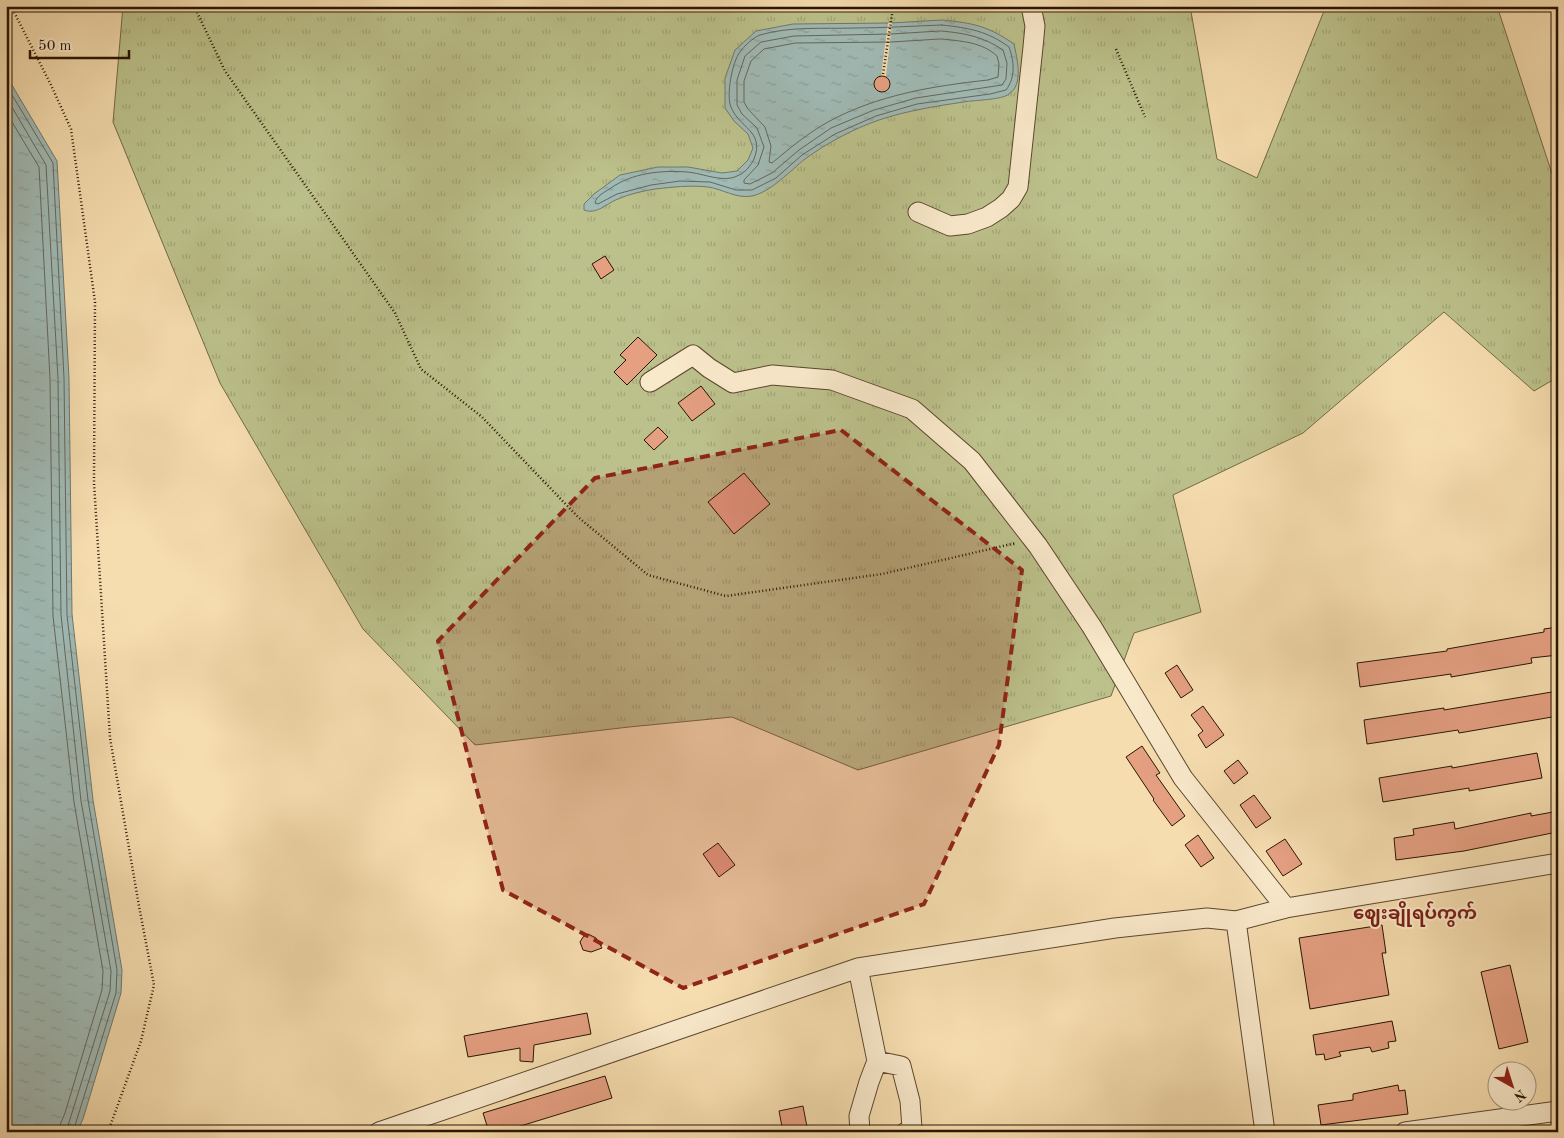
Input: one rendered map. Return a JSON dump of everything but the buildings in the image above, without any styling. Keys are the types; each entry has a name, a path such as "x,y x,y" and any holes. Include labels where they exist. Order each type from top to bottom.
{"street":[{"path":"918,212 950,226 968,224 987,216 1011,199 1018,187 1033,47 1034,26 1031,6"},
{"path":"650,382 692,355 709,368 733,382 772,375 832,380 912,409 972,461 1038,546 1092,627 1184,778 1286,908"},
{"path":"379,1132 858,968 1114,928 1207,918 1236,921 1286,908 1558,863"},
{"path":"1236,921 1265,1132"},
{"path":"858,968 877,1060 859,1116 860,1132"},
{"path":"877,1060 901,1066 910,1101 910,1131"},
{"path":"1405,1132 1558,1111"}],"path":[{"path":"12,6 71,129 95,302 94,483 110,738 138,906 154,985 141,1041 108,1132"},
{"path":"194,6 225,71 396,313 421,369 482,418 578,516 648,575 726,596 882,574 1014,542 1038,546"},
{"path":"883,74 893,8"},
{"path":"1116,49 1145,117"}],"highlighted area":[{"path":"841,430 1022,570 999,745 924,904 683,988 503,890 438,641 595,478"}],"green space":[{"path":"123,6 1190,6 1217,159 1257,178 1326,6 1497,6 1558,192 1558,377 1534,391 1444,312 1303,433 1173,495 1201,612 1134,633 1111,696 858,770 732,717 475,745 363,629 220,383 113,122"}],"water":[{"path":"942,20 980,26 1014,44 1018,78 1014,90 1000,98 921,109 869,124 822,147 766,190 752,196 735,195 708,187 675,187 636,193 618,199 598,210 584,210 584,204 594,194 620,175 658,167 688,167 722,173 737,171 748,160 753,148 748,134 734,121 725,108 725,78 735,50 756,31 793,24 890,23"},
{"path":"6,75 57,161 69,378 72,614 93,800 122,970 121,993 83,1119 77,1132 6,1132"}],"pier":[{"path":"888,23 892,23 886,76 890,85 885,91 880,92 874,84 876,79 881,76"}],"district":[{"name":"ဈေးချိုရပ်ကွက်","path":"1415,914"}]}
